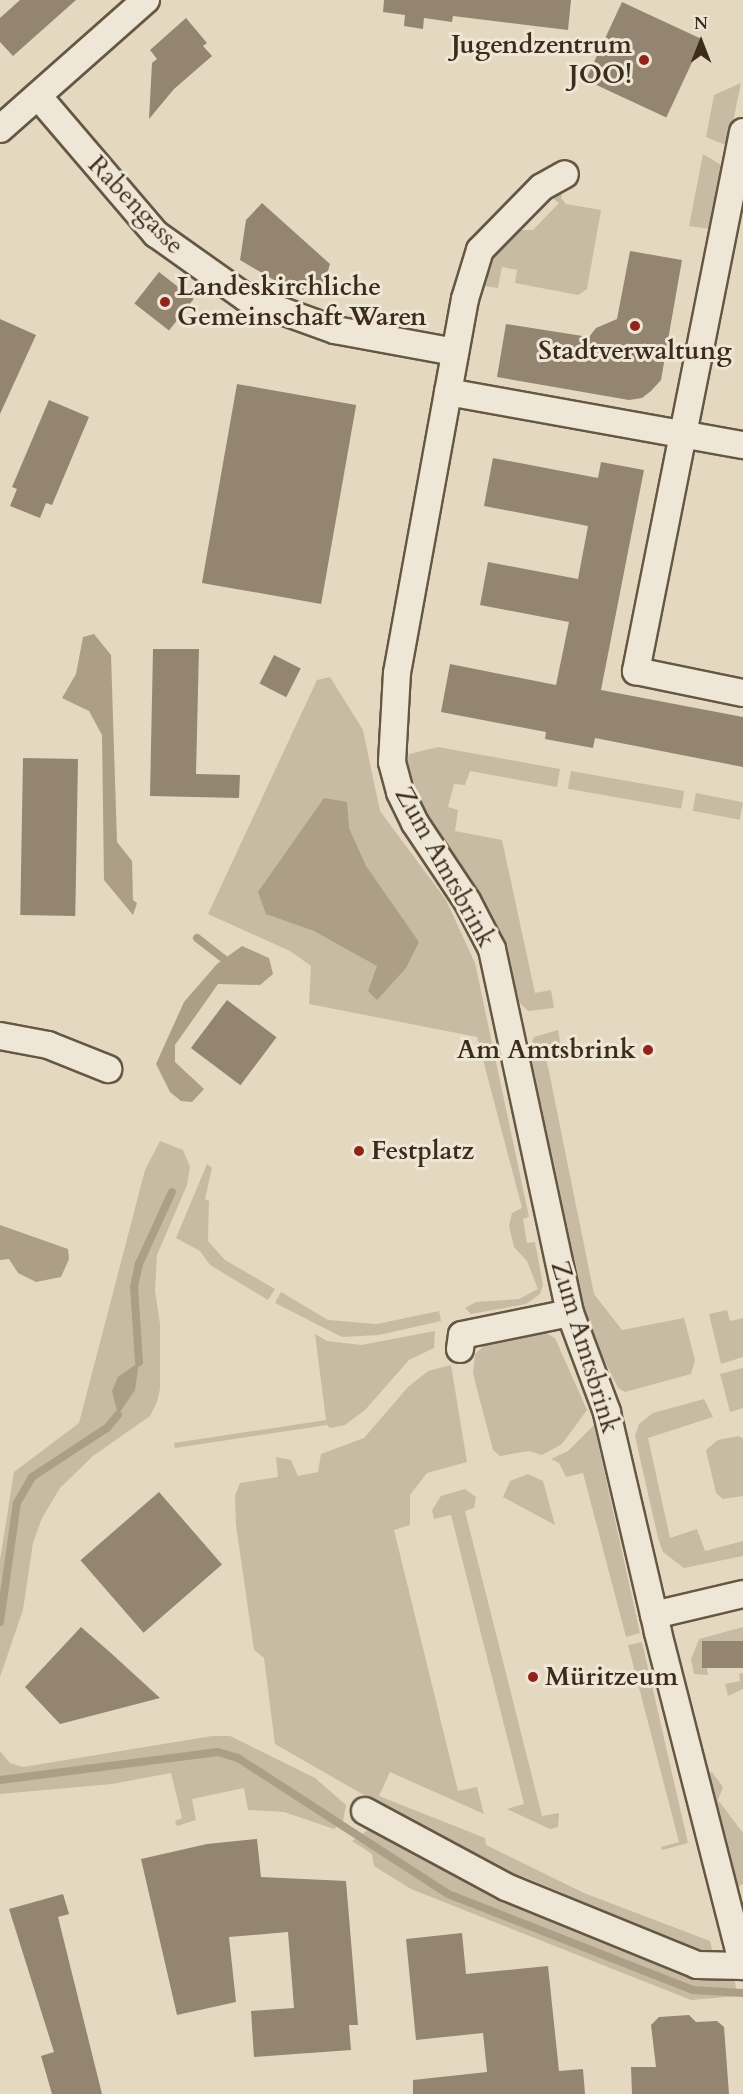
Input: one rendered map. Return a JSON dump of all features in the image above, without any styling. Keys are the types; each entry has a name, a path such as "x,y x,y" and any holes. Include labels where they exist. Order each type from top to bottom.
{"street":[{"path":"0,129 146,0"},
{"name":"Rabengasse","path":"38,96 156,234 246,298 335,330 455,352"},
{"path":"743,132 686,434 636,671 743,693"},
{"name":"Zum Amtsbrink","path":"565,174 542,187 480,250 465,299 398,673 392,762 400,792 415,823 467,901 492,949 570,1313 607,1412 654,1616 743,1966"},
{"path":"448,392 743,445"},
{"path":"0,1036 48,1045 108,1069"},
{"path":"460,1349 462,1335 570,1313"},
{"path":"654,1616 743,1594"},
{"path":"365,1812 506,1887 697,1965 743,1966"}],"shaded area":[{"path":"741,83 728,146 706,137 714,95"},
{"path":"703,154 723,166 718,228 689,226"},
{"path":"564,184 561,198 566,204 601,210 587,289 578,295 515,283 517,270 502,267 498,288 477,285 481,269 517,230 533,230 559,203 550,196"},
{"path":"94,634 111,655 117,842 132,861 133,900 137,903 133,915 104,880 102,735 89,711 62,698 76,674 83,637"},
{"path":"330,677 363,730 380,811 446,900 475,963 529,1217 523,1219 527,1243 535,1242 543,1285 540,1294 526,1304 471,1314 465,1308 476,1302 519,1299 538,1289 527,1261 514,1247 509,1226 512,1213 522,1208 477,1037 309,1004 311,966 290,951 208,914 317,680"},
{"path":"438,747 560,769 557,787 470,771 465,785 454,784 448,807 458,810 455,831 502,840 535,993 551,990 554,1008 528,1011 517,1000 499,934 407,784 405,771 409,754"},
{"path":"571,771 684,791 681,809 568,789"},
{"path":"696,793 743,802 740,820 693,811"},
{"path":"324,798 347,802 349,828 366,866 419,942 406,968 377,1000 368,991 377,966 314,931 266,914 258,892"},
{"path":"242,946 269,958 273,974 260,985 218,984 175,1045 175,1062 204,1089 192,1102 181,1101 170,1092 156,1064 184,1002 217,964"},
{"path":"558,1030 561,1048 545,1052 594,1294 622,1330 684,1318 695,1360 691,1374 625,1392 618,1388 585,1320 528,1052 534,1037"},
{"path":"160,1141 183,1150 190,1167 187,1185 157,1255 155,1291 160,1324 160,1389 157,1402 150,1416 93,1456 60,1488 42,1518 33,1543 23,1610 0,1677 0,1560 14,1472 79,1423 145,1170"},
{"path":"207,1164 212,1168 205,1199 209,1201 208,1241 225,1260 275,1289 268,1300 210,1265 200,1251 176,1238"},
{"path":"0,1225 68,1249 69,1259 61,1277 36,1282 18,1273 9,1259 0,1260"},
{"path":"281,1292 328,1320 377,1324 439,1311 441,1321 379,1335 342,1337 275,1303"},
{"path":"727,1310 730,1321 743,1318 743,1357 721,1364 709,1314"},
{"path":"541,1330 555,1338 587,1410 562,1444 542,1455 529,1451 500,1456 493,1450 473,1373 475,1354 489,1341"},
{"path":"435,1331 434,1348 409,1360 365,1410 345,1425 330,1428 327,1425 175,1448 174,1443 326,1420 315,1334 327,1341 361,1345"},
{"path":"139,1362 135,1390 118,1415 112,1391 118,1377"},
{"path":"451,1365 467,1462 427,1473 410,1495 410,1525 394,1530 458,1791 477,1787 484,1814 390,1772 379,1796 485,1838 486,1845 584,1893 710,1941 713,1953 708,1956 568,1904 563,1893 524,1877 517,1883 275,1744 264,1658 254,1650 236,1525 235,1496 240,1483 278,1477 276,1457 291,1460 298,1476 318,1472 321,1454 364,1438 408,1387 428,1371"},
{"path":"743,1368 743,1408 730,1412 720,1374"},
{"path":"704,1399 713,1417 648,1438 670,1538 697,1529 705,1551 743,1541 743,1556 684,1568 663,1552 635,1436 639,1424 653,1413"},
{"path":"594,1425 640,1633 626,1637 583,1473 566,1477 559,1463 551,1459 568,1451"},
{"path":"738,1436 743,1438 743,1496 723,1499 716,1493 706,1450 718,1440"},
{"path":"528,1474 543,1481 555,1525 503,1497 510,1481"},
{"path":"465,1489 476,1497 474,1508 465,1511 542,1816 559,1813 558,1827 550,1829 507,1809 524,1804 451,1515 434,1519 432,1510 441,1496"},
{"path":"743,1627 743,1641 703,1649 708,1675 694,1674 691,1659 699,1639"},
{"path":"642,1642 688,1843 662,1850 661,1847 679,1842 628,1645"},
{"path":"743,1673 743,1689 728,1696 725,1684 740,1681 739,1674"},
{"path":"212,1736 230,1736 315,1778 346,1805 343,1821 334,1829 284,1812 248,1810 244,1788 192,1799 196,1820 177,1826 175,1821 182,1818 171,1773 112,1784 0,1794 0,1751 10,1763 23,1767"},
{"path":"712,1772 723,1787 718,1800 743,1833 743,1884 735,1888 708,1773"},
{"path":"371,1828 733,1974 738,1996 691,2000 411,1889 374,1866 372,1854 352,1841"}],"building":[{"path":"20,0 76,0 13,56 0,42 0,18"},
{"path":"384,0 571,0 568,30 453,16 452,22 424,18 423,29 404,26 405,15 383,12"},
{"name":"Jugendzentrum JOO!","path":"622,2 703,40 666,118 586,80"},
{"path":"186,18 207,43 203,46 212,56 174,89 149,119 152,63 157,59 150,50"},
{"path":"262,203 330,264 320,297 279,283 240,260 246,220"},
{"name":"Stadtverwaltung","path":"630,251 682,260 661,380 651,391 642,398 629,400 497,377 506,324 589,337 596,328 617,319"},
{"name":"Landeskirchliche Gemeinschaft Waren","path":"159,272 194,299 169,331 134,304"},
{"path":"0,319 36,335 0,414"},
{"path":"237,384 356,405 321,604 202,583"},
{"path":"49,400 89,417 52,505 46,503 40,518 10,506 17,489 12,487"},
{"path":"493,458 598,478 601,462 644,470 601,690 743,717 743,767 595,738 593,748 545,739 546,732 441,712 450,664 556,685 569,622 480,605 488,562 578,579 588,526 484,506"},
{"path":"153,649 199,649 196,774 240,775 239,798 150,796"},
{"path":"274,655 301,669 286,697 259,684"},
{"path":"23,758 78,759 75,916 20,915"},
{"path":"227,1000 277,1037 240,1085 191,1048"},
{"path":"159,1492 222,1564 143,1633 81,1560"},
{"path":"81,1627 160,1698 60,1724 25,1687"},
{"path":"702,1641 743,1641 743,1668 702,1668"},
{"path":"257,1839 261,1877 346,1881 358,2025 349,2025 351,2050 254,2057 251,2011 294,2008 288,1932 229,1937 236,2002 177,2015 141,1859 207,1844"},
{"path":"63,1894 69,1914 58,1917 102,2094 52,2094 41,2056 54,2052 9,1909"},
{"path":"462,1933 466,1974 548,1966 559,2071 583,2069 585,2094 413,2094 413,2080 487,2072 483,2033 416,2040 406,1939"},
{"path":"689,2015 696,2022 717,2021 724,2027 729,2094 632,2094 631,2067 656,2067 651,2025 659,2017"}],"waterway":[{"path":"197,938 224,959"},
{"path":"139,1362 134,1287 139,1264 172,1192"},
{"path":"0,1622 17,1503 32,1477 107,1428 118,1415"},
{"path":"0,1780 218,1752 238,1758 448,1894 693,1990 743,1993"}],"place":[{"name":"Jugendzentrum JOO!","path":"644,60"},
{"name":"Landeskirchliche Gemeinschaft Waren","path":"165,302"},
{"name":"Stadtverwaltung","path":"635,326"},
{"name":"Am Amtsbrink","path":"648,1050"},
{"name":"Festplatz","path":"359,1151"},
{"name":"Müritzeum","path":"533,1677"}]}
